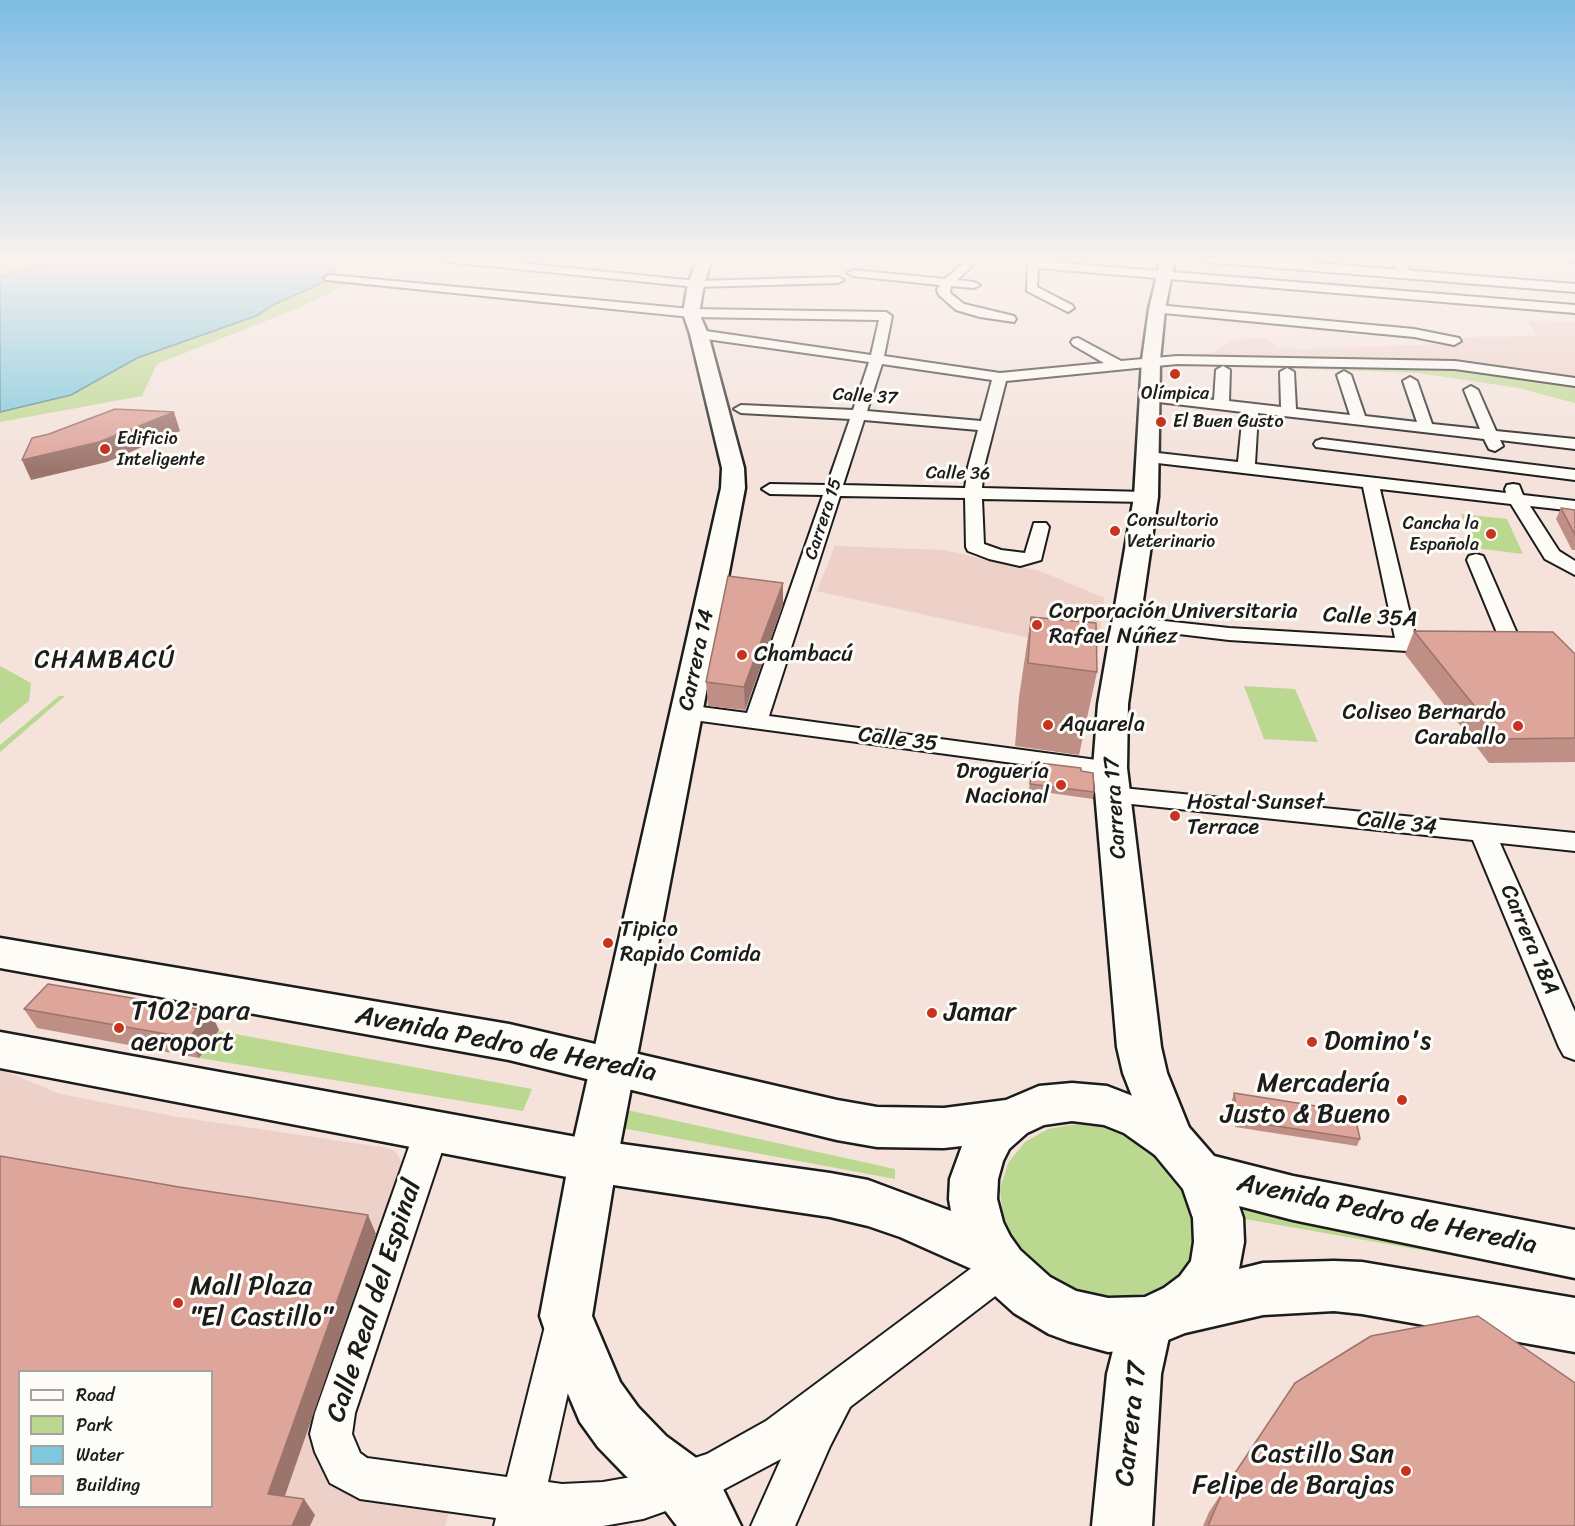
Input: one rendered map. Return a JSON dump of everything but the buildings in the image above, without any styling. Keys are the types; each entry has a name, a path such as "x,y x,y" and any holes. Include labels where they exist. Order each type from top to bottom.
{"main road":[{"name":"Carrera 14","path":"613,1065 686,712 723,589 733,468 696,329"},
{"name":"Carrera 17","path":"1122,1526 1134,1374 1165,1315 1198,1294 1209,1279 1216,1261 1219,1242 1218,1218 1211,1195 1186,1157 1145,1073 1139,1047 1111,781 1113,704 1146,497 1151,360 1155,329"},
{"name":"Avenida Pedro de Heredia","path":"0,953 499,1040 613,1065 837,1120 877,1127 944,1128 1011,1119"},
{"path":"0,1050 593,1161 830,1195 868,1203 910,1217 997,1260"},
{"path":"613,1065 593,1161 566,1316 587,1375 600,1402 618,1427 696,1505"},
{"path":"1186,1157 1140,1119 1107,1106 1072,1102 1039,1106 1011,1119 993,1135 981,1155 974,1179 974,1200 979,1226 997,1260 1032,1295 1068,1316 1108,1325 1165,1315 1263,1289 1334,1286 1362,1288 1575,1325"},
{"name":"Avenida Pedro de Heredia","path":"1186,1157 1293,1198 1575,1254"}],"street":[{"path":"721,329 877,360 1000,377 1151,360 1455,365 1575,382"},
{"name":"Carrera 15","path":"756,721 834,490 856,415 877,360 883,329"},
{"path":"1373,329 1435,335 1454,341"},
{"path":"1078,342 1116,364"},
{"path":"1221,405 1223,370"},
{"path":"1287,372 1290,412"},
{"path":"1344,375 1359,420"},
{"path":"1000,377 976,467 973,494 975,547 996,555 1020,560 1031,558 1034,556 1040,527"},
{"path":"1410,381 1426,427"},
{"path":"1471,390 1506,467 1516,498 1552,555 1575,569"},
{"path":"1150,397 1575,444"},
{"path":"1245,469 1251,408"},
{"name":"Calle 37","path":"741,410 856,415 987,426"},
{"path":"1316,415 1325,461"},
{"path":"1149,457 1245,469 1325,461 1506,467 1575,475"},
{"path":"1325,461 1370,482 1575,506"},
{"path":"1370,482 1407,645"},
{"name":"Calle 36","path":"770,489 1146,497"},
{"path":"1476,560 1522,645 1488,645"},
{"path":"776,596 798,599"},
{"name":"Calle 35A","path":"1127,623 1229,634 1407,645 1465,645"},
{"name":"Calle 35","path":"686,712 756,721 1111,781"},
{"name":"Calle 34","path":"1111,781 1483,833 1575,842"},
{"name":"Carrera 18A","path":"1483,833 1563,994 1575,1047"},
{"name":"Calle Real del Espinal","path":"432,1130 335,1413 331,1434 336,1452 345,1468 360,1478 520,1514 562,1506 603,1504 643,1497 696,1505 717,1472 781,1437 997,1260"},
{"path":"520,1514 566,1316"},
{"name":"Calle Real del Espinal","path":"774,1526 815,1431 836,1393"}],"shaded area":[{"path":"1532,329 1575,329 1575,403 1519,388 1419,373 1171,363 1175,356 1215,352 1231,340 1267,338 1277,348 1303,349 1448,344 1467,337 1536,336"},
{"name":"Corporación Universitaria Rafael Núñez","path":"835,546 943,550 1040,571 1104,598 1098,653 817,591"},
{"name":"Mall Plaza \"El Castillo\"","path":"0,1069 60,1094 178,1117 388,1148 396,1152 404,1167 314,1443 323,1474 346,1492 450,1509 445,1526 0,1526"}],"green space":[{"path":"219,329 245,329 157,364 142,396 0,422 0,412 71,395 137,358"},
{"path":"1162,363 1456,370 1575,386 1575,403 1519,388 1419,373"},
{"name":"Cancha la Española","path":"1461,514 1507,519 1523,554 1474,548"},
{"path":"0,666 31,683 29,701 0,724"},
{"path":"1244,686 1295,689 1318,742 1264,739"},
{"path":"59,696 65,696 0,752 0,745"},
{"path":"219,1031 532,1089 523,1111 199,1058"},
{"path":"627,1110 895,1169 895,1179 622,1128"},
{"path":"1076,1124 1107,1128 1137,1140 1163,1159 1184,1184 1195,1213 1197,1243 1187,1270 1166,1291 1138,1302 1070,1293 1039,1273 1016,1248 1003,1218 1000,1189 1008,1163 1025,1142 1048,1129"},
{"path":"1241,1195 1575,1277 1245,1219"}],"water":[{"path":"0,329 219,329 137,358 71,395 0,412"}],"place":[{"name":"Olímpica","path":"1175,374"},
{"name":"El Buen Gusto","path":"1161,422"},
{"name":"Edificio Inteligente","path":"105,449"},
{"name":"Consultorio Veterinario","path":"1115,531"},
{"name":"Cancha la Española","path":"1491,534"},
{"name":"Corporación Universitaria Rafael Núñez","path":"1037,625"},
{"name":"Chambacú","path":"742,655"},
{"name":"Aquarela","path":"1048,725"},
{"name":"Coliseo Bernardo Caraballo","path":"1518,726"},
{"name":"Droguería Nacional","path":"1061,785"},
{"name":"Hostal Sunset Terrace","path":"1175,816"},
{"name":"Tipico Rapido Comida","path":"608,943"},
{"name":"Jamar","path":"932,1013"},
{"name":"T102 para aeroport","path":"119,1028"},
{"name":"Domino's","path":"1312,1042"},
{"name":"Mercadería Justo & Bueno","path":"1402,1100"},
{"name":"Mall Plaza \"El Castillo\"","path":"178,1303"},
{"name":"Castillo San Felipe de Barajas","path":"1406,1471"}],"district":[{"name":"CHAMBACÚ","path":"105,661"}]}
